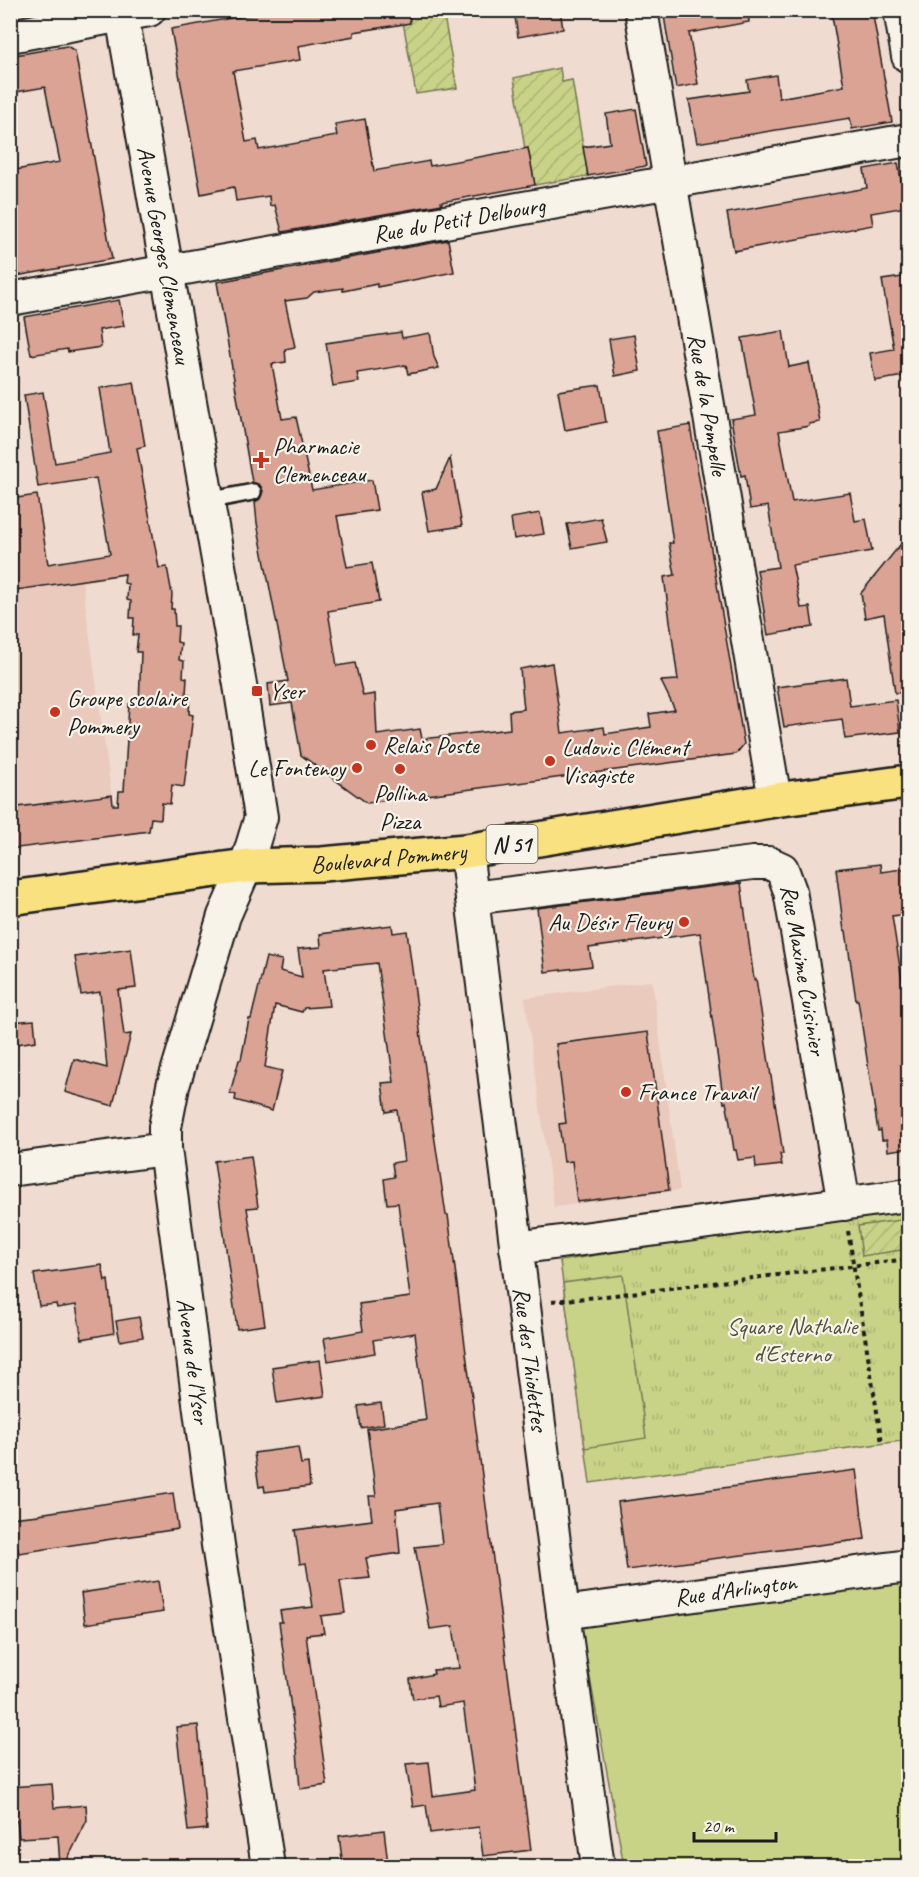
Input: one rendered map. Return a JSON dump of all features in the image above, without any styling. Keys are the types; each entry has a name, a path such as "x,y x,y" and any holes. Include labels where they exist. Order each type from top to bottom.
{"main road":[{"name":"Boulevard Pommery","path":"10,898 246,866 322,864 465,852 775,800 909,782"}],"street":[{"name":"Rue de la Pompelle","path":"641,10 775,800"},
{"path":"900,10 909,56"},
{"path":"12,29 130,12"},
{"name":"Avenue Georges Clemenceau","path":"130,12 167,272 261,817 246,866"},
{"name":"Rue du Petit Delbourg","path":"10,299 909,140"},
{"name":"Rue des Thiolettes","path":"465,852 563,1613 598,1866"},
{"name":"Rue Maxime Cuisinier","path":"472,898 753,863 769,863 782,869 790,891 844,1204"},
{"name":"Avenue de l'Yser","path":"246,866 224,916 173,1086 165,1128 165,1149 218,1545 268,1866"},
{"path":"10,1170 165,1149"},
{"path":"516,1248 909,1195"},
{"name":"Rue d'Arlington","path":"563,1613 909,1566"}],"lane":[{"path":"207,501 253,492"}],"path":[{"path":"844,1204 882,1443"},
{"path":"523,1303 598,1297 909,1259"}],"shaded area":[{"name":"Groupe scolaire Pommery","path":"10,485 28,588 82,580 117,835 11,849"},
{"path":"652,981 680,1190 554,1207 525,998"}],"green space":[{"path":"401,11 443,11 457,88 416,94"},
{"path":"560,68 562,82 572,80 588,176 535,185 528,148 525,149 514,78"},
{"name":"Square Nathalie d'Esterno","path":"908,1209 908,1440 590,1483 560,1261 845,1215"},
{"path":"908,1219 908,1249 862,1256 858,1226"},
{"path":"623,1275 646,1438 585,1448 563,1283"},
{"path":"908,1579 908,1866 624,1866 580,1623"}],"building":[{"path":"275,10 409,10 410,23 354,32 354,36 298,46 300,60 233,71 246,142 257,140 259,150 337,136 335,124 365,119 374,171 429,161 430,166 528,148 535,185 282,232 275,205 270,206 269,196 236,201 234,187 201,194 171,29"},
{"path":"514,10 560,10 563,29 518,37"},
{"path":"663,10 748,10 749,22 689,33 698,84 676,88"},
{"path":"831,10 872,10 892,122 852,129 850,118 697,143 689,100 749,91 747,80 776,75 779,98 844,86"},
{"path":"67,46 75,51 112,259 10,277 10,171 60,162 45,87 10,93 10,56"},
{"path":"636,109 646,166 588,176 583,147 610,143 606,114"},
{"path":"898,163 906,207 871,213 873,225 734,251 727,213 867,188 864,169"},
{"path":"448,240 454,272 377,287 377,284 343,291 343,288 314,292 307,298 285,301 295,347 285,349 286,362 272,364 282,419 296,417 312,490 372,480 377,510 337,516 347,567 372,563 379,602 328,611 337,666 355,663 363,696 375,694 377,735 420,729 422,739 510,729 509,711 524,709 520,669 552,663 562,733 604,727 605,734 651,727 649,714 675,710 661,681 678,680 664,577 675,575 669,543 673,543 657,431 690,425 744,744 736,754 367,803 301,755 292,703 270,706 268,684 288,681 257,523 255,502 260,499 263,491 260,485 252,482 217,282"},
{"path":"909,276 909,375 875,381 870,353 894,349 882,280"},
{"path":"119,300 124,326 99,330 101,347 68,352 67,349 31,355 24,317"},
{"path":"783,331 789,367 809,363 820,422 779,431 792,502 850,493 855,521 866,519 872,551 792,565 801,608 810,607 813,627 768,635 757,570 778,567 768,506 750,509 745,475 741,476 731,419 756,415 742,338"},
{"path":"401,332 402,338 430,333 434,357 439,368 408,374 406,365 357,373 359,382 333,386 326,343"},
{"path":"634,335 640,371 615,376 609,339"},
{"path":"134,382 145,446 137,448 159,568 167,567 172,594 171,609 174,609 175,626 178,626 177,642 181,643 179,660 184,661 183,677 187,678 186,694 190,695 189,714 193,715 184,787 172,785 170,804 162,803 161,819 151,818 149,831 10,849 10,808 112,795 113,805 118,805 119,791 124,791 129,704 139,705 141,652 136,652 138,635 133,635 134,618 130,618 131,601 127,600 128,584 124,583 125,574 10,591 10,499 37,495 48,564 110,554 96,478 38,487 24,395 43,392 55,463 110,453 100,388"},
{"path":"600,385 606,422 565,430 558,391"},
{"path":"450,458 462,526 429,531 422,492 436,489"},
{"path":"540,513 544,534 514,539 511,518"},
{"path":"601,518 607,542 572,548 567,524"},
{"path":"909,534 909,692 895,693 884,614 865,618 861,593"},
{"path":"846,678 850,706 896,700 900,732 845,739 842,719 784,727 777,687"},
{"path":"880,864 881,872 909,868 909,914 892,916 909,1025 909,1148 888,1151 887,1140 882,1140 881,1130 878,1131 858,1000 856,1000 846,931 844,931 836,869"},
{"path":"741,883 754,980 756,979 783,1154 780,1154 782,1165 756,1168 755,1158 738,1160 736,1150 734,1150 726,1102 724,1103 700,933 589,948 592,966 545,972 537,908"},
{"path":"392,925 393,933 407,931 431,1114 446,1215 448,1215 531,1850 483,1856 479,1827 430,1833 426,1805 413,1807 406,1764 429,1762 433,1796 475,1790 463,1703 438,1707 436,1696 413,1699 411,1688 410,1679 434,1674 433,1670 459,1668 453,1626 430,1629 415,1547 442,1544 437,1503 396,1509 400,1553 366,1558 370,1578 340,1581 345,1613 321,1616 324,1633 306,1635 327,1785 300,1789 279,1622 282,1622 280,1611 313,1607 306,1563 300,1564 295,1530 372,1520 369,1496 376,1496 367,1429 426,1420 415,1333 373,1340 375,1353 328,1361 324,1338 363,1331 359,1304 410,1297 398,1203 387,1204 384,1179 394,1177 392,1163 404,1161 397,1110 386,1112 382,1083 394,1082 377,963 324,969 329,1006 304,1008 302,1012 275,1005 265,1067 282,1071 272,1111 235,1100 236,1095 230,1093 239,1060 241,1060 249,1019 251,1019 266,957 282,960 280,971 302,977 298,949 321,947 320,934"},
{"path":"131,949 136,988 118,990 124,1035 131,1034 113,1105 65,1092 74,1059 107,1068 100,992 81,995 75,957"},
{"path":"34,1020 36,1041 10,1045 10,1022"},
{"path":"648,1032 669,1190 577,1202 572,1161 564,1162 559,1124 566,1123 556,1044"},
{"path":"251,1156 258,1207 247,1208 265,1325 237,1329 214,1161"},
{"path":"102,1265 105,1281 108,1280 114,1333 82,1339 76,1305 57,1308 56,1304 39,1306 34,1274"},
{"path":"139,1317 143,1337 120,1341 116,1321"},
{"path":"320,1360 325,1396 277,1403 272,1367"},
{"path":"381,1403 384,1424 361,1428 358,1406"},
{"path":"298,1447 301,1464 308,1463 310,1486 265,1492 264,1486 259,1487 254,1453"},
{"path":"856,1470 865,1539 627,1570 618,1502"},
{"path":"173,1493 178,1529 19,1553 10,1524 10,1518"},
{"path":"158,1581 163,1612 85,1624 81,1593"},
{"path":"198,1725 207,1829 188,1831 176,1727"},
{"path":"52,1784 54,1808 86,1805 87,1820 64,1866 60,1866 58,1836 19,1838 17,1821 10,1821 10,1787"},
{"path":"384,1830 388,1864 343,1866 339,1836"}],"place":[{"name":"Pharmacie Clemenceau","path":"261,460"},
{"name":"Yser","path":"257,691"},
{"name":"Groupe scolaire Pommery","path":"55,712"},
{"name":"Relais Poste","path":"371,745"},
{"name":"Ludovic Clément Visagiste","path":"550,761"},
{"name":"Le Fontenoy","path":"357,768"},
{"name":"Pollina Pizza","path":"400,769"},
{"name":"Au Désir Fleury","path":"684,922"},
{"name":"France Travail","path":"626,1092"}]}
